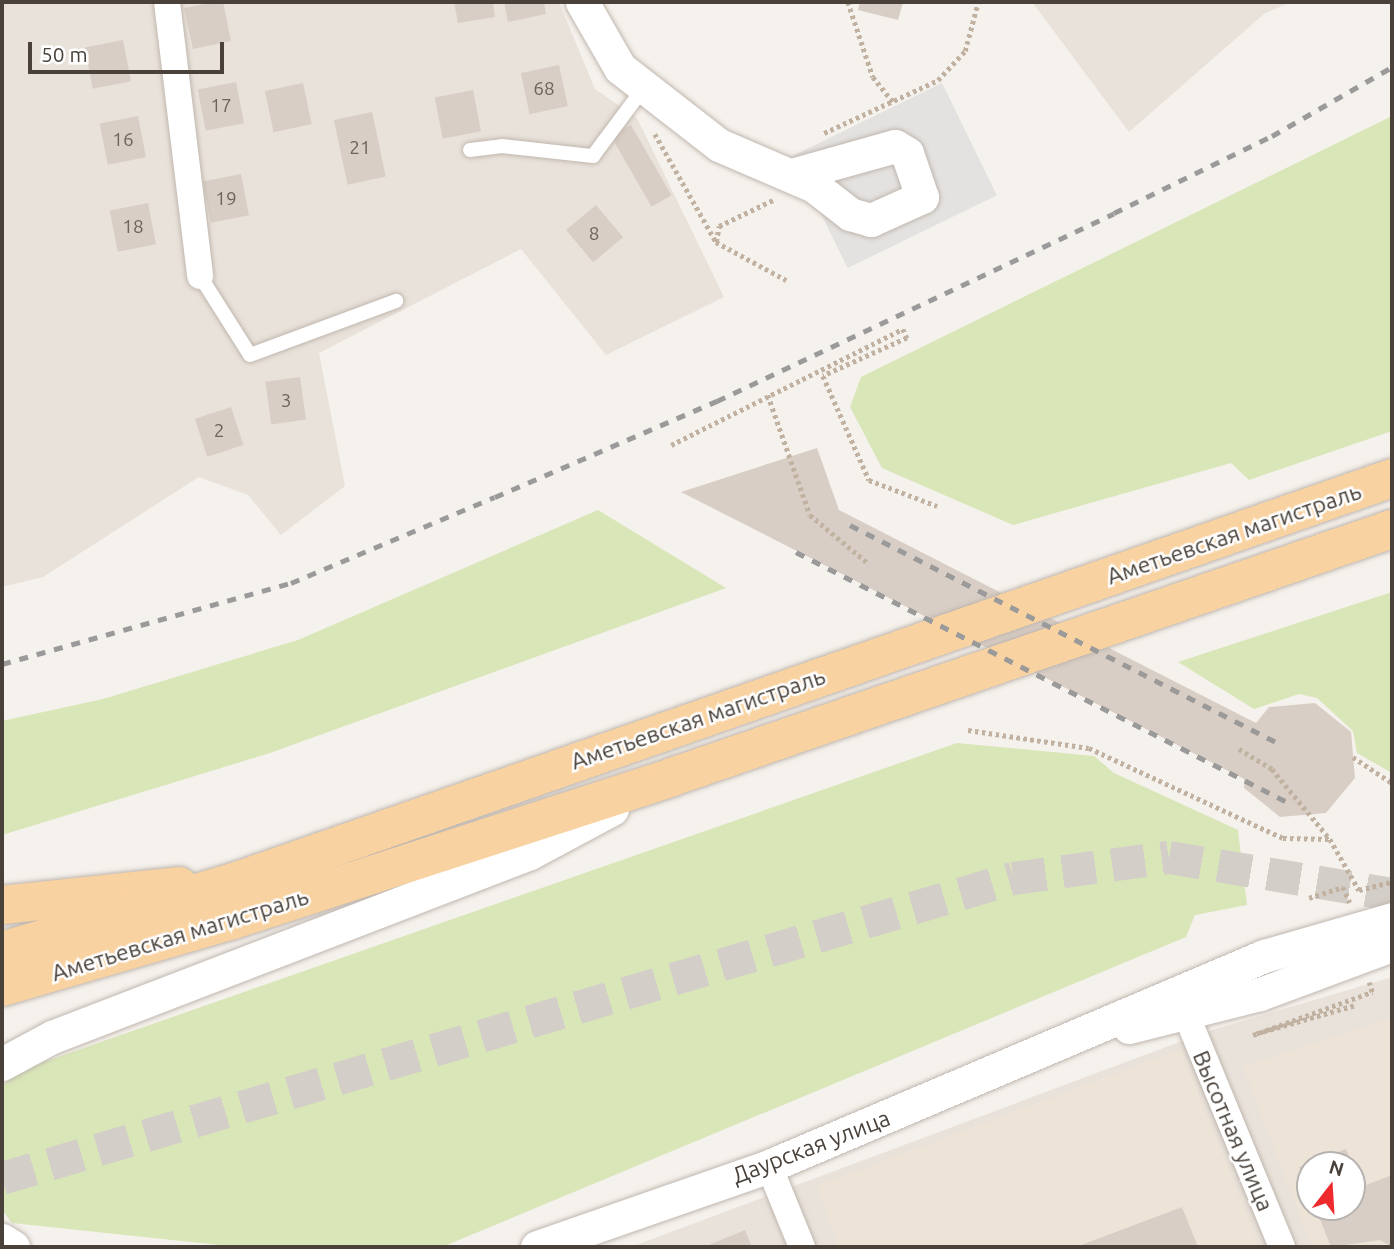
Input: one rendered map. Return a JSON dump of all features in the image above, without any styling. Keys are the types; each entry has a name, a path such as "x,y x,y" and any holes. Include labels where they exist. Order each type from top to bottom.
{"main road":[{"name":"Аметьевская магистраль","path":"2,951 234,882 1392,478"},
{"name":"Аметьевская магистраль","path":"2,986 45,978 672,777 1392,529"},
{"path":"2,905 234,882"},
{"path":"2,996 45,978"}],"street":[{"path":"167,2 200,276"},
{"path":"582,2 601,42 639,94 719,145 792,175"},
{"path":"2,1064 52,1037 530,853 672,777"},
{"name":"Даурская улица","path":"537,1247 769,1166 1083,1038 1135,1007 1264,956 1392,919"},
{"name":"Даурская улица","path":"1083,1038 1260,994 1392,944"},
{"name":"Высотная улица","path":"1186,1014 1282,1247"},
{"path":"769,1166 802,1247"},
{"path":"2,1240 13,1247"}],"lane":[{"path":"470,150 502,146 593,156 639,94"},
{"path":"200,276 250,355 396,301"}],"path":[{"path":"848,2 873,77 894,103"},
{"path":"810,139 894,103 938,80 965,51 978,2"},
{"path":"639,94 716,242 786,280"},
{"path":"716,242 719,226 780,197 792,175"},
{"path":"671,445 903,329 907,338 823,376 869,480 937,506"},
{"path":"768,395 810,515 870,564"},
{"path":"968,730 1089,748 1283,838 1330,839"},
{"path":"1239,749 1272,769 1330,839 1359,890 1392,881"},
{"path":"1353,757 1392,783"},
{"path":"1309,898 1343,887 1356,916"},
{"path":"1354,1006 1253,1035 1371,992 1367,978"}],"shaded area":[{"path":"2,2 559,2 595,89 637,118 724,297 606,355 521,249 319,353 345,486 281,535 248,495 199,477 43,577 2,587"},
{"path":"1032,2 1291,2 1264,14 1129,132"},
{"path":"942,83 997,195 848,268 793,156"},
{"path":"1392,977 1392,1247 631,1247 1209,1031"},
{"path":"1392,1018 1392,1247 1312,1247 1302,1221 1366,1221 1366,1151 1296,1151 1296,1205 1243,1067"},
{"path":"1181,1049 1260,1247 839,1247 817,1186"}],"green space":[{"path":"1392,116 1392,431 1249,480 1231,463 1013,525 882,468 850,407 861,377"},
{"path":"598,510 726,588 270,753 2,835 2,721 103,699 298,640"},
{"path":"1392,592 1392,773 1357,753 1353,731 1317,698 1299,694 1254,709 1178,662"},
{"path":"957,743 1094,756 1114,773 1238,830 1247,905 1195,915 1186,937 442,1247 238,1247 12,1223 2,1210 2,1087 15,1072"}],"building":[{"path":"223,2 231,41 193,49 184,8"},
{"path":"454,2 493,2 495,17 458,23"},
{"path":"504,2 544,2 546,14 508,22"},
{"path":"860,2 903,2 898,20 858,10"},
{"path":"123,40 131,81 93,89 85,47"},
{"path":"559,65 568,106 530,114 521,73"},
{"path":"236,82 244,123 206,131 198,89"},
{"path":"303,83 312,124 274,132 265,91"},
{"path":"473,90 481,131 443,139 435,97"},
{"path":"372,112 386,177 348,185 334,120"},
{"path":"138,116 146,157 108,165 100,123"},
{"path":"631,125 672,195 652,207 611,136"},
{"path":"241,174 249,215 211,223 203,181"},
{"path":"148,203 156,244 118,252 110,210"},
{"path":"596,205 623,237 593,262 566,230"},
{"path":"300,377 306,420 271,424 265,382"},
{"path":"231,407 243,445 207,457 195,419"},
{"path":"817,448 839,510 1256,723 1269,707 1315,703 1351,732 1355,778 1326,813 1280,817 1244,788 1244,779 681,492"},
{"path":"1392,1175 1392,1247 1380,1240 1331,1247 1321,1221 1366,1221 1366,1185"},
{"path":"1182,1207 1198,1247 1076,1247"},
{"path":"745,1230 752,1247 704,1247"}],"tunnel":[{"path":"2,1178 1013,878 1169,857 1392,894"}],"railway":[{"path":"2,664 291,583 495,497 717,401 1114,213 1272,136 1392,67"},
{"path":"850,525 1279,744"},
{"path":"796,552 1291,804"}]}
